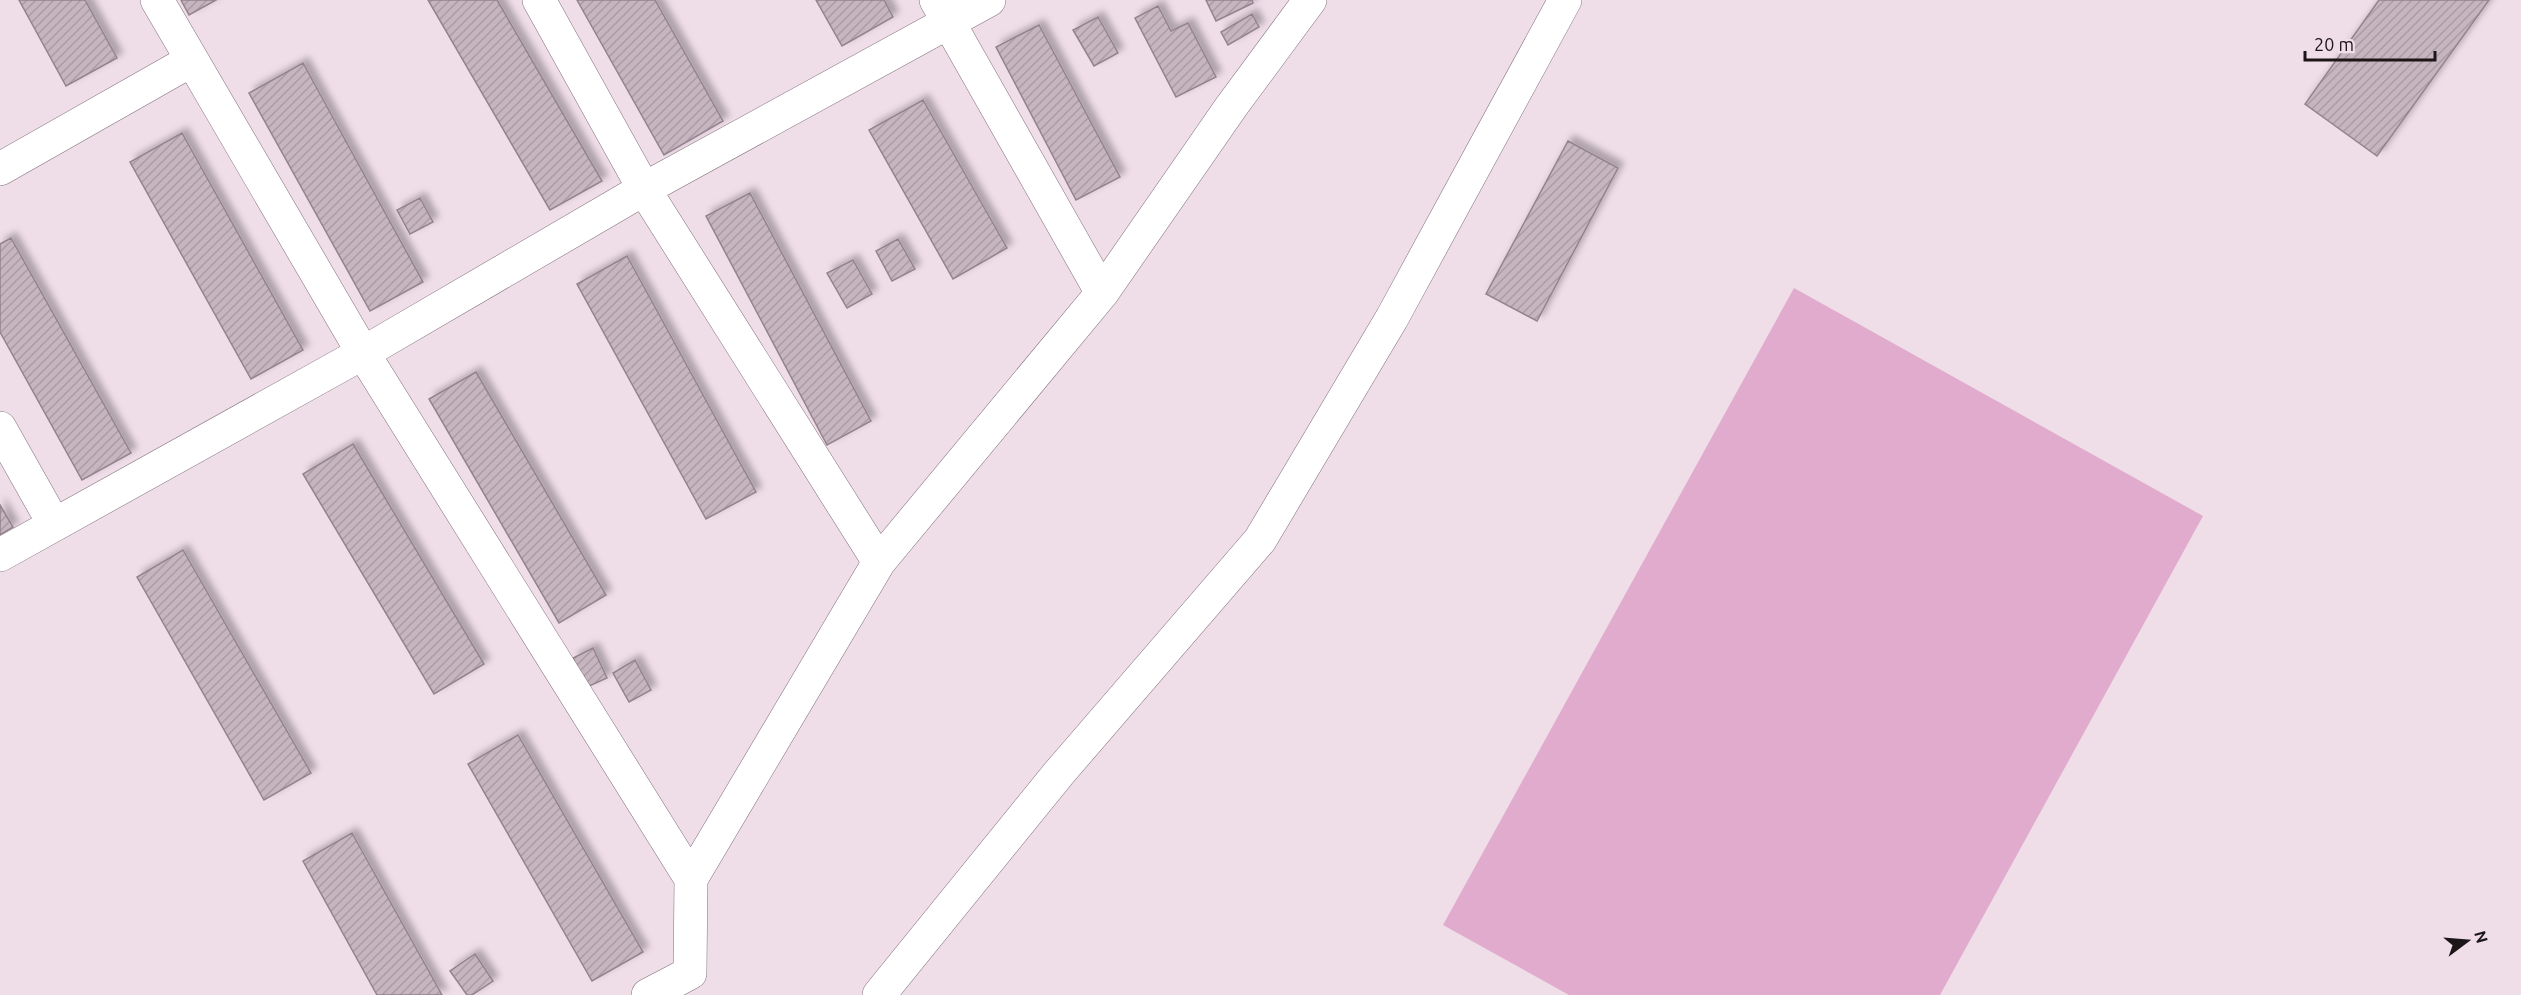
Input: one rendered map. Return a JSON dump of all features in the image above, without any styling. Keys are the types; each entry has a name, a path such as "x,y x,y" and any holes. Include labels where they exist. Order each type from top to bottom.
{"street":[{"path":"157,0 363,353 691,879 695,984 648,995"},
{"path":"540,0 644,189 879,562"},
{"path":"0,555 363,353 943,11 989,0"},
{"path":"691,879 879,562 1102,293 1231,107 1310,0"},
{"path":"879,995 1059,773 1260,540 1392,318 1565,0"},
{"path":"943,11 1102,293"},
{"path":"0,169 192,60"},
{"path":"0,428 54,524"}],"shaded area":[{"path":"1794,288 2203,516 1940,995 1569,995 1443,925"}],"building":[{"path":"19,0 85,0 117,58 66,86"},
{"path":"181,0 216,0 189,15"},
{"path":"428,0 497,0 602,181 550,210"},
{"path":"577,0 655,0 723,121 664,155"},
{"path":"816,0 884,0 893,17 842,46"},
{"path":"1206,0 1252,0 1253,3 1216,21"},
{"path":"2379,0 2489,0 2377,156 2305,104"},
{"path":"1158,6 1171,31 1188,23 1216,77 1176,97 1135,18"},
{"path":"1252,14 1259,27 1228,45 1221,32"},
{"path":"1098,17 1118,53 1094,66 1073,30"},
{"path":"1039,25 1120,177 1076,200 996,47"},
{"path":"303,63 423,282 370,311 249,93"},
{"path":"923,100 1007,248 953,279 869,130"},
{"path":"182,133 303,350 251,379 130,162"},
{"path":"1568,141 1618,168 1537,321 1486,294"},
{"path":"750,193 871,421 827,445 706,216"},
{"path":"420,198 433,222 410,234 397,210"},
{"path":"11,238 131,453 82,480 0,332 0,244"},
{"path":"898,239 915,269 892,281 876,251"},
{"path":"627,256 756,492 706,519 577,284"},
{"path":"853,260 872,294 847,308 827,273"},
{"path":"476,372 606,595 559,623 429,399"},
{"path":"353,444 484,664 434,694 303,474"},
{"path":"0,505 13,527 0,535"},
{"path":"183,550 311,773 264,800 137,577"},
{"path":"593,648 607,678 587,687 573,658"},
{"path":"635,660 651,690 629,702 613,673"},
{"path":"518,735 643,952 592,981 468,764"},
{"path":"352,833 442,995 377,995 303,861"},
{"path":"475,954 493,981 472,995 467,995 450,971"}]}
